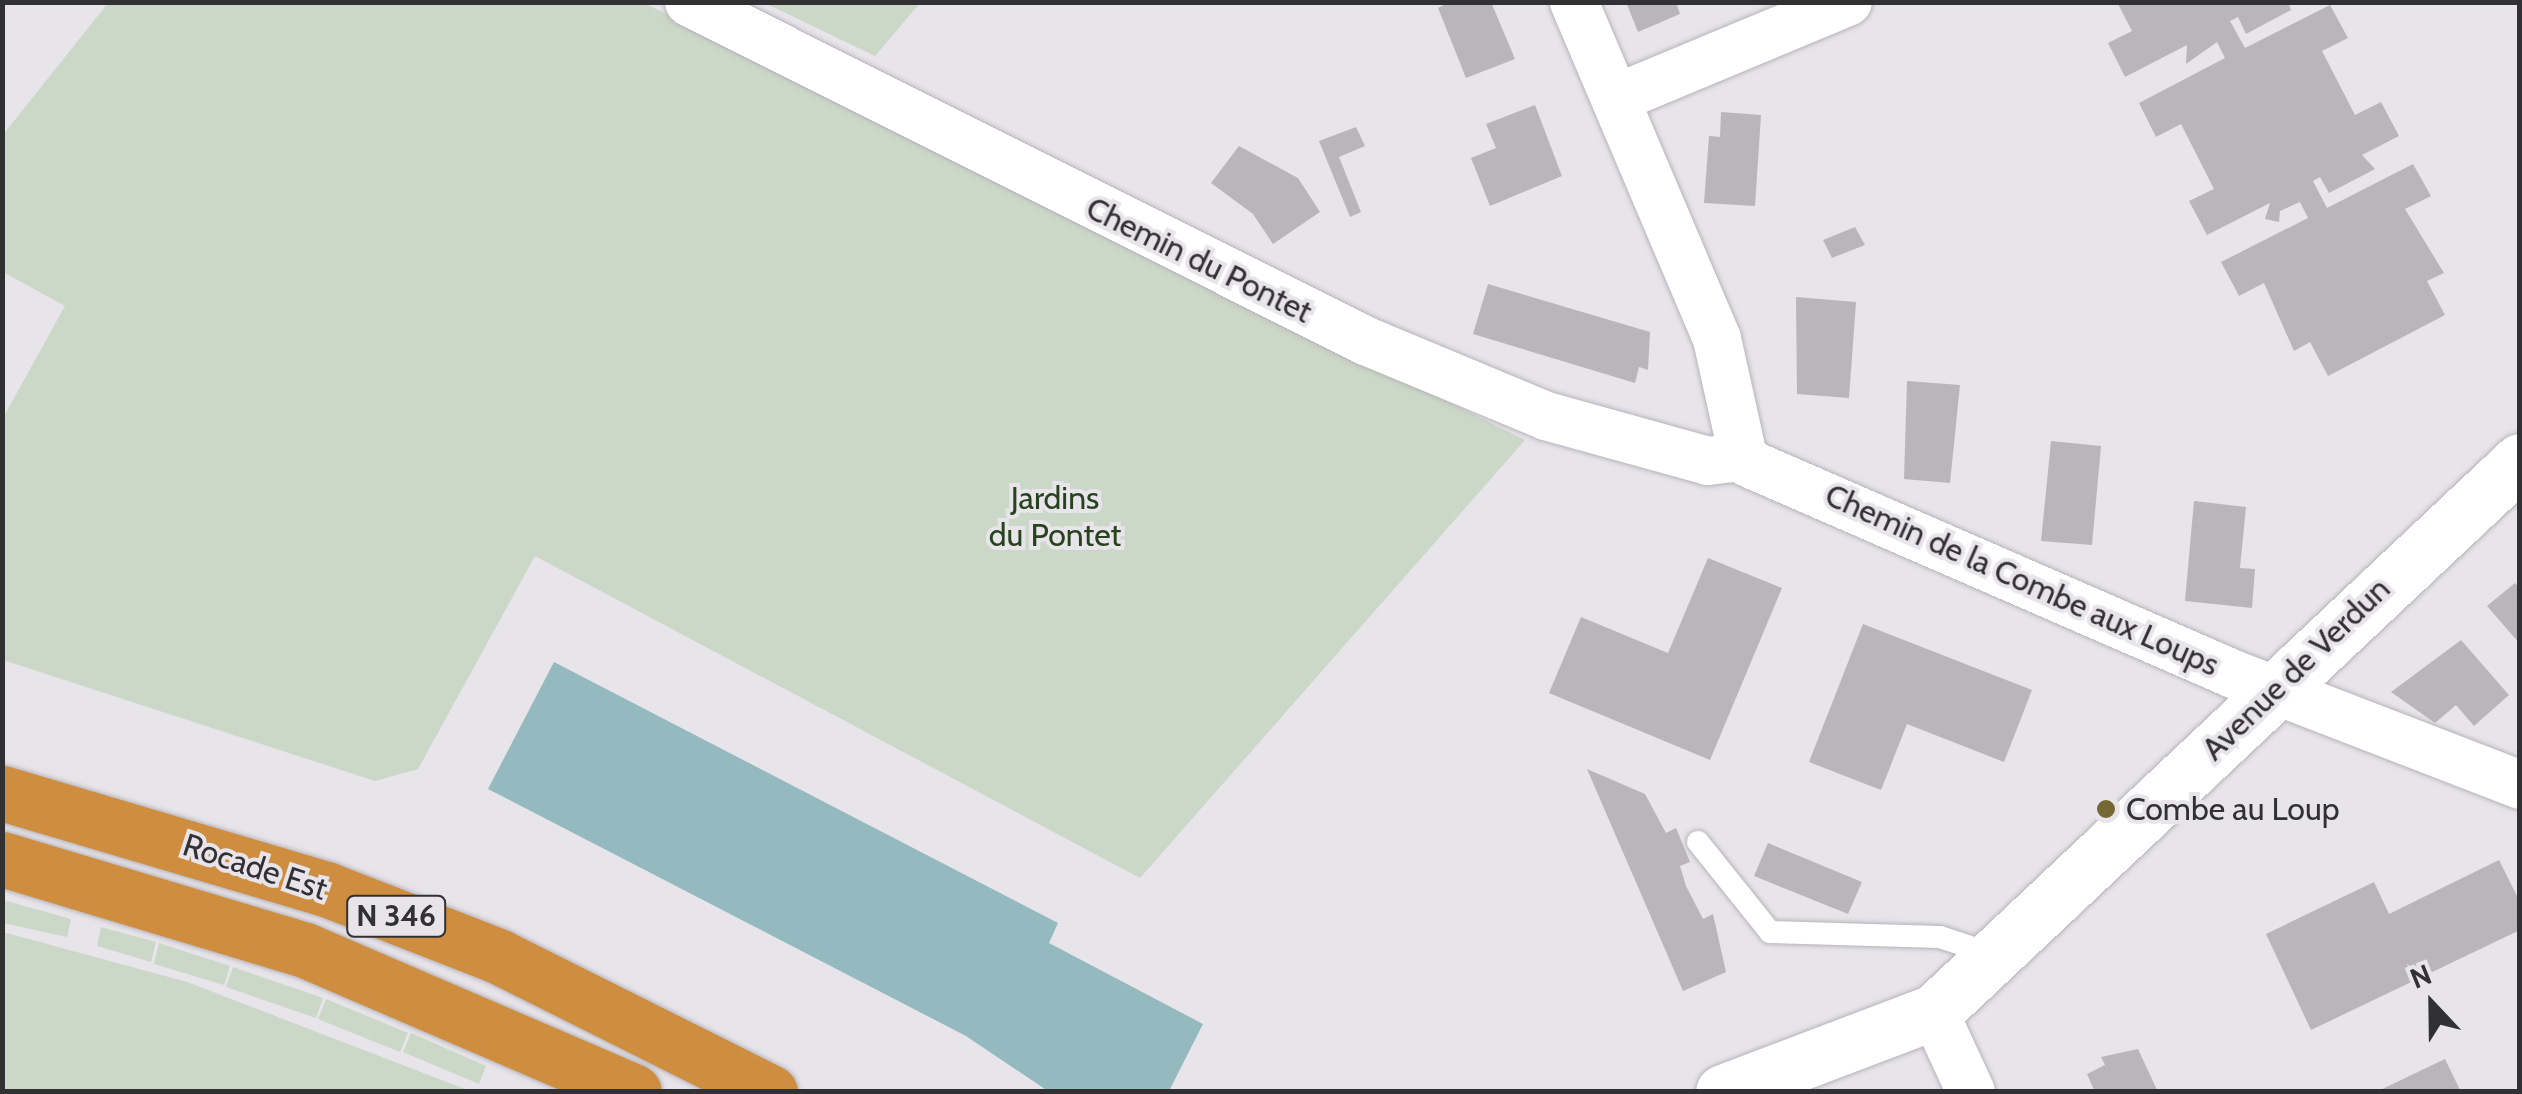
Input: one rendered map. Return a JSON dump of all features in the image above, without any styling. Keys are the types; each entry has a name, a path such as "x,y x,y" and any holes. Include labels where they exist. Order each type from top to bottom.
{"highway":[{"name":"Rocade Est","path":"2,793 326,889 500,956 770,1092"},
{"name":"Rocade Est","path":"2,860 305,950 634,1092"}],"main road":[{"name":"Avenue de Verdun","path":"1723,1092 1912,1021 1994,956 2520,461"},
{"path":"1677,1092 1738,1056 1912,1021"}],"street":[{"name":"Chemin du Pontet","path":"688,2 1366,342 1546,416 1708,461 1740,456"},
{"path":"1574,2 1718,339 1740,456"},
{"path":"1617,98 1848,2"},
{"name":"Chemin de la Combe aux Loups","path":"1740,456 2274,691 2520,784"},
{"path":"1912,1021 1972,1092"}],"lane":[{"path":"1698,842 1770,932 1940,936 1994,956"}],"green space":[{"path":"920,2 875,56 765,3"},
{"name":"Jardins du Pontet","path":"108,3 644,3 1525,440 1140,878 535,556 418,769 375,781 3,660 3,418 65,306 3,272 2,136"},
{"path":"3,900 71,919 67,937 3,923"},
{"path":"101,927 156,942 151,962 97,946"},
{"path":"3,932 187,982 470,1091 3,1091"},
{"path":"159,943 230,966 224,985 154,964"},
{"path":"233,967 323,998 316,1018 226,987"},
{"path":"326,999 408,1033 400,1052 318,1019"},
{"path":"411,1033 486,1066 479,1084 403,1052"}],"water":[{"path":"554,662 1058,923 1049,943 1203,1024 1169,1091 1048,1091 966,1036 488,789"}],"building":[{"path":"1450,2 1491,2 1515,59 1466,78 1438,8"},
{"path":"1626,2 1676,2 1680,14 1638,32"},
{"path":"2117,2 2288,2 2291,10 2246,34 2238,17 2230,21 2245,48 2330,5 2348,38 2322,51 2355,115 2381,102 2399,136 2362,155 2375,169 2329,193 2320,177 2313,181 2327,208 2413,164 2431,196 2405,209 2444,273 2427,281 2445,315 2328,376 2310,342 2294,351 2264,283 2239,296 2221,262 2308,218 2300,202 2280,211 2279,222 2265,219 2270,203 2207,235 2189,201 2214,189 2181,124 2156,137 2139,103 2225,58 2217,42 2186,64 2187,45 2125,77 2108,43 2132,31"},
{"path":"1535,105 1562,176 1490,206 1471,158 1496,148 1486,124"},
{"path":"1721,112 1761,115 1755,206 1704,203 1709,136 1720,137"},
{"path":"1356,127 1365,146 1339,157 1361,212 1350,217 1319,141"},
{"path":"1239,146 1298,178 1320,212 1273,244 1253,214 1211,183"},
{"path":"1855,227 1865,245 1832,258 1823,240"},
{"path":"1488,284 1650,332 1648,370 1639,367 1635,383 1473,334"},
{"path":"1796,297 1856,302 1849,398 1797,394"},
{"path":"1907,381 1960,385 1950,483 1904,479"},
{"path":"2051,441 2101,446 2092,545 2041,541"},
{"path":"2194,501 2246,507 2240,568 2255,569 2252,608 2185,601"},
{"path":"1708,558 1782,588 1710,760 1549,693 1581,617 1668,653"},
{"path":"2515,583 2520,588 2520,644 2487,606"},
{"path":"1863,624 2032,690 2004,762 1907,724 1881,790 1809,762"},
{"path":"2461,640 2509,695 2474,726 2456,705 2435,723 2391,692"},
{"path":"1587,769 1645,794 1666,833 1676,828 1690,862 1680,866 1686,886 1703,919 1713,914 1726,972 1683,991"},
{"path":"1768,843 1862,882 1848,914 1754,876"},
{"path":"2499,860 2520,902 2520,930 2311,1030 2266,934 2374,882 2389,914"},
{"path":"2138,1049 2158,1092 2095,1092 2087,1074 2105,1065 2101,1057"},
{"path":"2445,1059 2461,1092 2376,1092"}],"place":[{"name":"Combe au Loup","path":"2106,809"}]}
